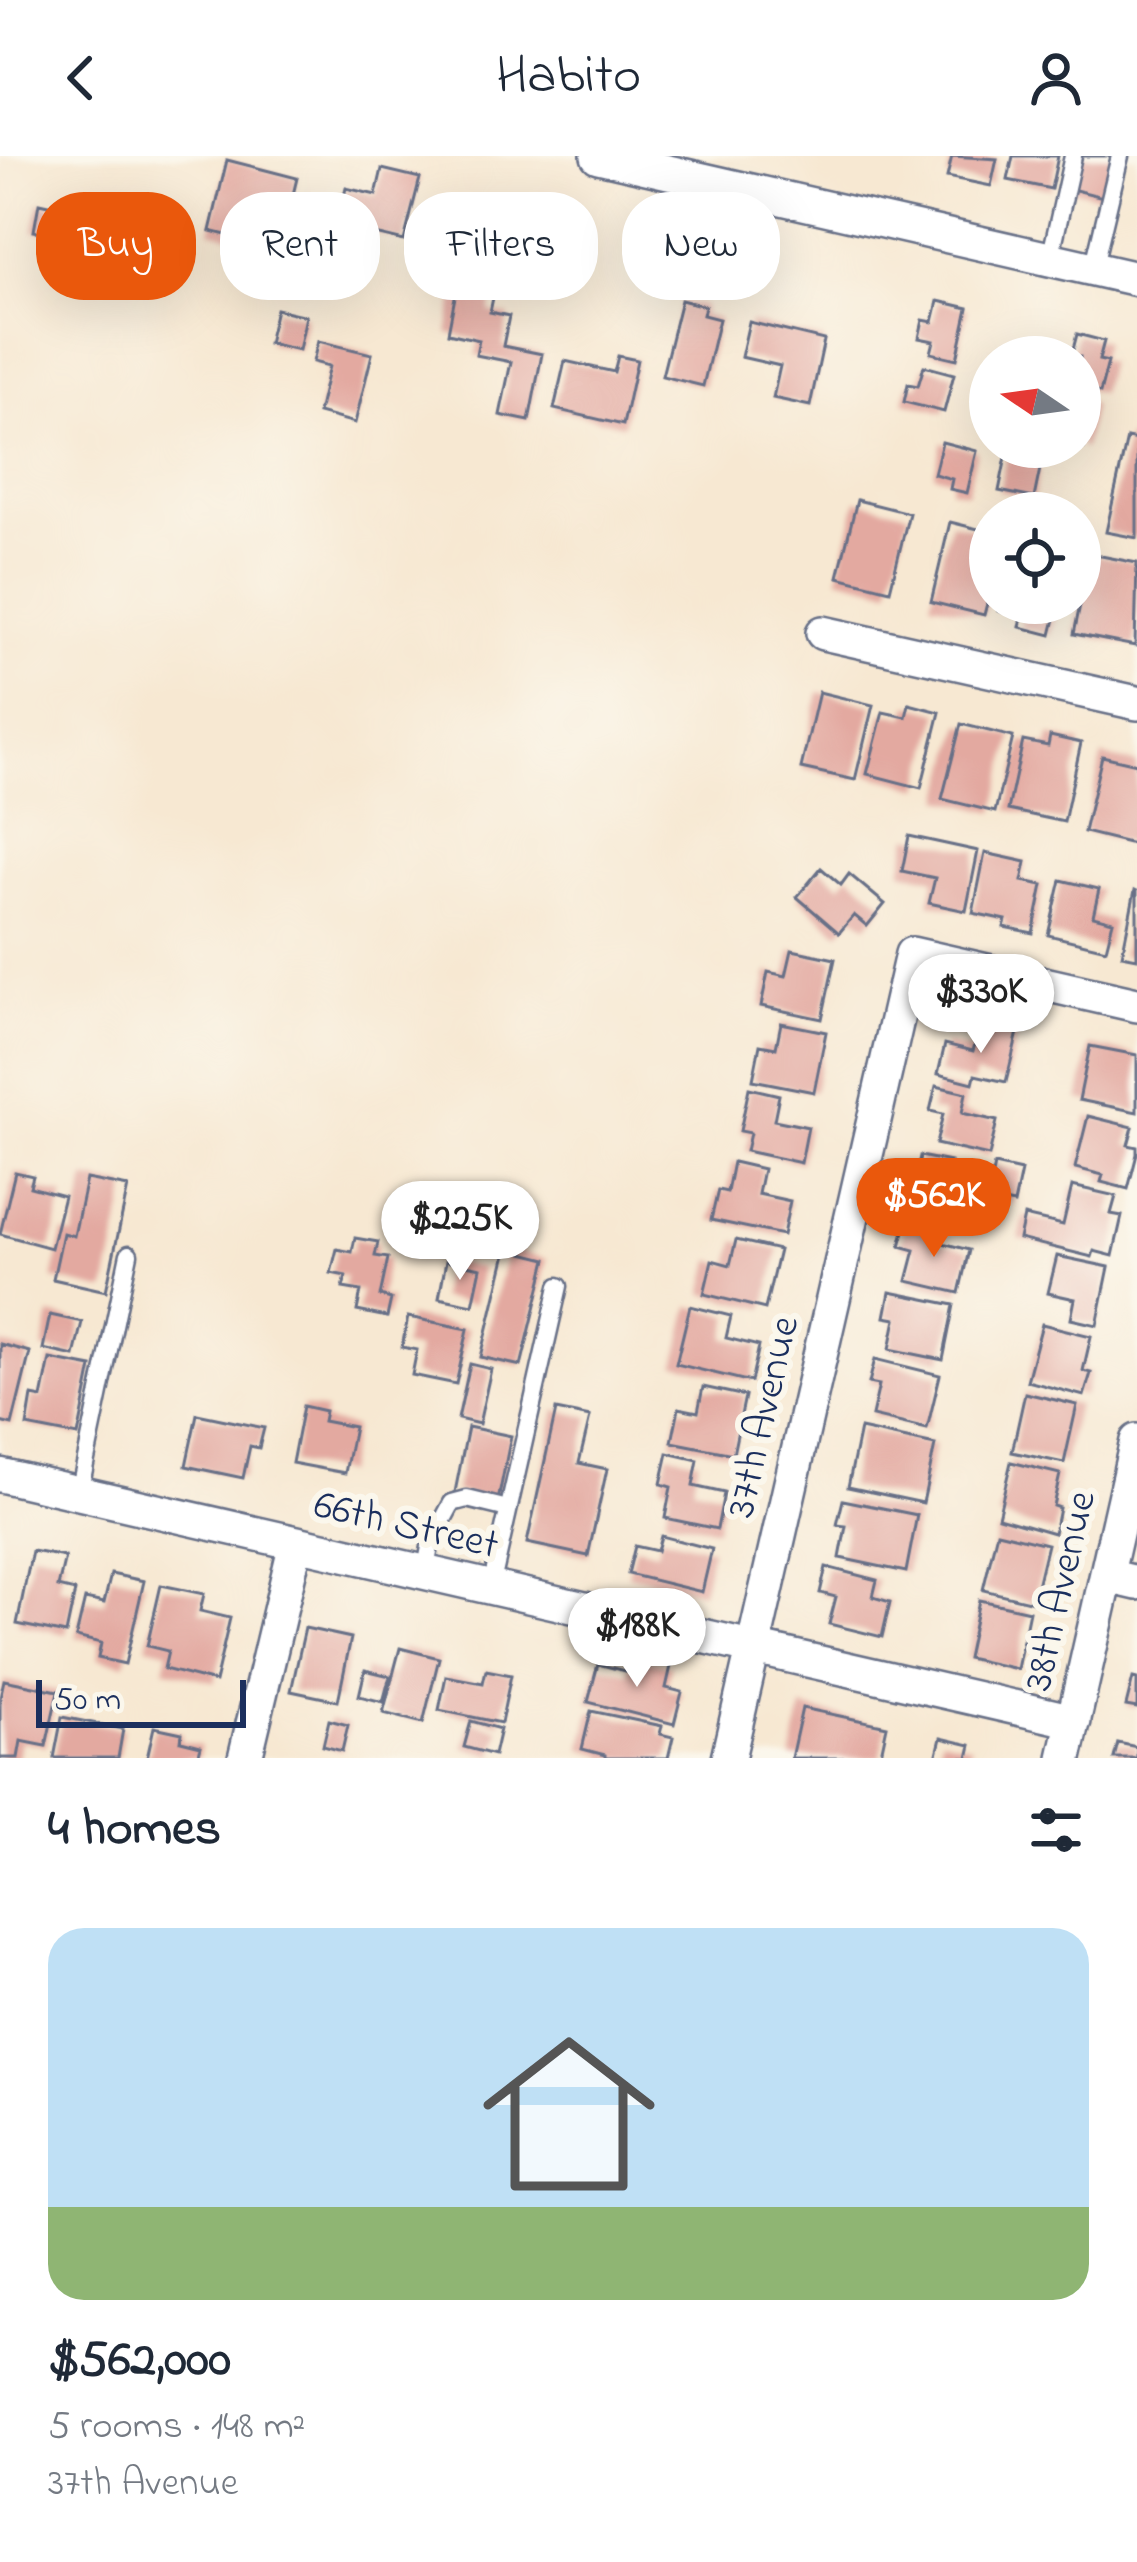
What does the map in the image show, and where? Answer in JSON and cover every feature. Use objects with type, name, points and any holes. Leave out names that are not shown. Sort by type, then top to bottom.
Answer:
[{"type":"street","points":[[598,156],[1137,279]]},
{"type":"street","points":[[823,634],[1137,703]]},
{"type":"street","name":"37th Avenue","points":[[728,1758],[912,954],[1137,1006]]},
{"type":"street","name":"38th Avenue","points":[[1065,1758],[1122,1580],[1137,1441]]},
{"type":"street","name":"66th Street","points":[[0,1475],[1074,1720]]},
{"type":"street","points":[[245,1758],[296,1543]]},
{"type":"lane","points":[[1050,259],[1073,156]]},
{"type":"lane","points":[[1093,269],[1120,156]]},
{"type":"lane","points":[[79,1493],[129,1254]]},
{"type":"lane","points":[[490,1587],[559,1286]]},
{"type":"lane","points":[[425,1573],[431,1542],[452,1503],[467,1499],[508,1510]]},
{"type":"building","points":[[952,156],[997,159],[991,186],[947,177]]},
{"type":"building","points":[[1013,156],[1058,156],[1051,189],[1008,180]]},
{"type":"building","points":[[1079,156],[1113,156],[1103,197],[1071,189]]},
{"type":"building","points":[[227,160],[297,178],[294,192],[220,192],[220,234],[210,231]]},
{"type":"building","points":[[382,169],[420,178],[416,192],[404,192],[404,241],[380,235],[377,192]]},
{"type":"building","points":[[454,300],[493,300],[490,312],[509,316],[503,346],[542,354],[529,421],[500,415],[511,362],[476,355],[479,340],[448,333]]},
{"type":"building","points":[[681,300],[705,306],[703,315],[719,319],[703,386],[662,376]]},
{"type":"building","points":[[938,301],[968,308],[957,359],[931,353],[934,341],[919,338],[923,320],[933,322]]},
{"type":"building","points":[[276,309],[306,316],[299,350],[268,343]]},
{"type":"building","points":[[749,322],[824,340],[810,406],[773,398],[780,366],[741,357]]},
{"type":"building","points":[[318,341],[372,354],[355,423],[318,413],[329,366],[313,362]]},
{"type":"building","points":[[618,356],[637,360],[623,425],[554,409],[565,361],[614,372]]},
{"type":"building","points":[[1101,360],[1108,362],[1101,389]]},
{"type":"building","points":[[924,366],[954,374],[944,412],[904,402],[908,384],[918,386]]},
{"type":"building","points":[[1127,438],[1137,440],[1137,538],[1106,532]]},
{"type":"building","points":[[942,442],[969,449],[969,468],[973,468],[967,493],[950,489],[952,479],[934,474]]},
{"type":"building","points":[[1004,468],[1040,468],[1035,492],[999,491]]},
{"type":"building","points":[[857,500],[909,513],[890,590],[838,577]]},
{"type":"building","points":[[950,522],[969,527],[969,611],[931,602]]},
{"type":"building","points":[[1101,556],[1137,563],[1135,646],[1074,634],[1076,624],[1101,624]]},
{"type":"building","points":[[1021,624],[1054,624],[1051,635]]},
{"type":"building","points":[[819,692],[873,705],[855,780],[801,768]]},
{"type":"building","points":[[909,704],[940,712],[921,788],[867,774],[883,712],[906,717]]},
{"type":"building","points":[[961,724],[1013,737],[995,812],[942,799]]},
{"type":"building","points":[[1050,736],[1081,743],[1064,822],[1008,810],[1023,741],[1048,746]]},
{"type":"building","points":[[1102,756],[1137,764],[1137,845],[1084,832]]},
{"type":"building","points":[[909,836],[978,851],[966,911],[929,903],[935,878],[902,871]]},
{"type":"building","points":[[985,853],[1026,862],[1022,881],[1043,885],[1033,933],[1004,927],[1006,920],[973,913]]},
{"type":"building","points":[[821,868],[841,885],[849,874],[885,904],[867,926],[854,915],[839,933],[797,897]]},
{"type":"building","points":[[1061,880],[1099,889],[1093,916],[1113,921],[1106,949],[1048,935]]},
{"type":"building","points":[[1137,891],[1137,958],[1122,955]]},
{"type":"building","points":[[792,950],[835,959],[822,1019],[761,1006],[768,972],[786,976]]},
{"type":"building","points":[[781,1023],[826,1032],[814,1092],[753,1080],[760,1045],[776,1048]]},
{"type":"building","points":[[981,1023],[1018,1032],[1006,1082],[975,1075],[973,1083],[938,1074],[945,1044],[973,1051]]},
{"type":"building","points":[[1090,1046],[1137,1055],[1137,1112],[1079,1100]]},
{"type":"building","points":[[936,1086],[966,1093],[962,1113],[997,1121],[989,1156],[936,1144],[943,1114],[930,1111]]},
{"type":"building","points":[[749,1088],[779,1095],[774,1120],[808,1127],[801,1163],[746,1151],[750,1133],[740,1131]]},
{"type":"building","points":[[1088,1116],[1133,1127],[1128,1145],[1137,1147],[1137,1154],[1128,1189],[1101,1182],[1103,1175],[1075,1168]]},
{"type":"building","points":[[920,1156],[950,1162],[946,1182],[981,1190],[974,1224],[920,1213],[926,1183],[915,1180]]},
{"type":"building","points":[[733,1162],[763,1169],[758,1194],[790,1201],[783,1235],[711,1220],[718,1190],[727,1192]]},
{"type":"building","points":[[994,1165],[1021,1171],[1014,1204],[987,1199]]},
{"type":"building","points":[[15,1172],[33,1176],[30,1187],[64,1196],[51,1248],[0,1234]]},
{"type":"building","points":[[86,1179],[128,1187],[106,1291],[53,1279],[63,1233],[74,1236]]},
{"type":"building","points":[[1072,1186],[1116,1196],[1111,1214],[1122,1216],[1113,1256],[1094,1251],[1092,1257],[1019,1239],[1024,1216],[1063,1225]]},
{"type":"building","points":[[906,1223],[937,1231],[935,1241],[969,1250],[959,1293],[907,1281],[915,1250],[900,1246]]},
{"type":"building","points":[[355,1238],[378,1242],[375,1256],[388,1258],[380,1296],[391,1299],[387,1317],[357,1311],[361,1291],[343,1288],[346,1276],[331,1273],[337,1249],[352,1252]]},
{"type":"building","points":[[736,1240],[779,1250],[765,1309],[704,1294],[712,1260],[730,1265]]},
{"type":"building","points":[[507,1249],[547,1259],[521,1366],[481,1357]]},
{"type":"building","points":[[1057,1256],[1109,1267],[1097,1325],[1071,1319],[1075,1299],[1048,1293]]},
{"type":"building","points":[[446,1261],[481,1268],[473,1305],[439,1298]]},
{"type":"building","points":[[890,1292],[954,1305],[943,1360],[890,1349],[896,1319],[885,1317]]},
{"type":"building","points":[[690,1306],[731,1316],[726,1338],[759,1346],[751,1382],[676,1364]]},
{"type":"building","points":[[50,1315],[82,1322],[74,1356],[43,1349]]},
{"type":"building","points":[[408,1317],[468,1329],[456,1384],[412,1375],[417,1350],[402,1347]]},
{"type":"building","points":[[1042,1324],[1091,1336],[1083,1371],[1091,1373],[1084,1396],[1027,1381]]},
{"type":"building","points":[[0,1344],[30,1352],[12,1425],[0,1422]]},
{"type":"building","points":[[50,1359],[92,1367],[78,1436],[27,1426],[32,1396],[42,1398]]},
{"type":"building","points":[[875,1359],[940,1375],[927,1429],[872,1416],[879,1385],[869,1383]]},
{"type":"building","points":[[470,1364],[491,1369],[479,1424],[458,1419]]},
{"type":"building","points":[[703,1387],[745,1396],[733,1454],[672,1442],[679,1408],[698,1412]]},
{"type":"building","points":[[1025,1393],[1077,1405],[1064,1463],[1012,1452]]},
{"type":"building","points":[[303,1406],[325,1411],[323,1421],[354,1427],[345,1473],[292,1463]]},
{"type":"building","points":[[556,1410],[590,1417],[579,1463],[607,1469],[588,1556],[527,1543]]},
{"type":"building","points":[[197,1414],[264,1428],[259,1448],[250,1446],[243,1478],[186,1466]]},
{"type":"building","points":[[468,1427],[511,1436],[498,1501],[455,1492]]},
{"type":"building","points":[[860,1429],[935,1445],[923,1503],[848,1487]]},
{"type":"building","points":[[668,1453],[698,1460],[693,1486],[724,1493],[717,1529],[665,1518],[671,1487],[661,1484]]},
{"type":"building","points":[[1011,1462],[1060,1474],[1053,1506],[1059,1508],[1054,1533],[998,1517]]},
{"type":"building","points":[[843,1500],[917,1515],[906,1572],[840,1558],[846,1526],[837,1525]]},
{"type":"building","points":[[997,1532],[1047,1544],[1033,1602],[983,1590]]},
{"type":"building","points":[[661,1536],[712,1549],[702,1592],[628,1574],[635,1546],[657,1551]]},
{"type":"building","points":[[32,1551],[65,1557],[58,1587],[75,1591],[66,1634],[17,1624]]},
{"type":"building","points":[[826,1567],[877,1580],[873,1597],[890,1602],[882,1637],[829,1624],[836,1597],[820,1593]]},
{"type":"building","points":[[111,1574],[144,1581],[125,1664],[98,1658],[101,1643],[76,1637],[85,1599],[104,1603]]},
{"type":"building","points":[[161,1585],[204,1594],[200,1611],[230,1618],[215,1682],[164,1669],[168,1651],[147,1646]]},
{"type":"building","points":[[979,1600],[1029,1611],[1017,1669],[967,1658]]},
{"type":"building","points":[[305,1628],[351,1638],[338,1701],[291,1691]]},
{"type":"building","points":[[400,1648],[439,1658],[423,1723],[383,1713]]},
{"type":"building","points":[[632,1656],[671,1666],[666,1688],[682,1692],[674,1724],[588,1702],[598,1664],[628,1672]]},
{"type":"building","points":[[365,1670],[390,1676],[383,1702],[359,1696]]},
{"type":"building","points":[[486,1670],[511,1675],[501,1723],[439,1710],[446,1676],[483,1683]]},
{"type":"building","points":[[1133,1678],[1137,1679],[1137,1708],[1126,1706]]},
{"type":"building","points":[[4,1680],[58,1691],[46,1746],[21,1741],[18,1758],[0,1758]]},
{"type":"building","points":[[802,1708],[887,1726],[880,1758],[791,1758]]},
{"type":"building","points":[[591,1711],[662,1726],[660,1734],[673,1737],[668,1758],[605,1758],[582,1749]]},
{"type":"building","points":[[62,1717],[123,1729],[118,1758],[54,1758]]},
{"type":"building","points":[[329,1720],[348,1725],[342,1751],[323,1746]]},
{"type":"building","points":[[471,1721],[500,1729],[494,1755],[464,1747]]},
{"type":"building","points":[[154,1727],[182,1733],[181,1741],[201,1746],[198,1758],[147,1758]]},
{"type":"building","points":[[941,1738],[971,1745],[968,1758],[936,1758]]},
{"type":"building","points":[[1118,1743],[1137,1747],[1137,1758],[1114,1758]]}]
